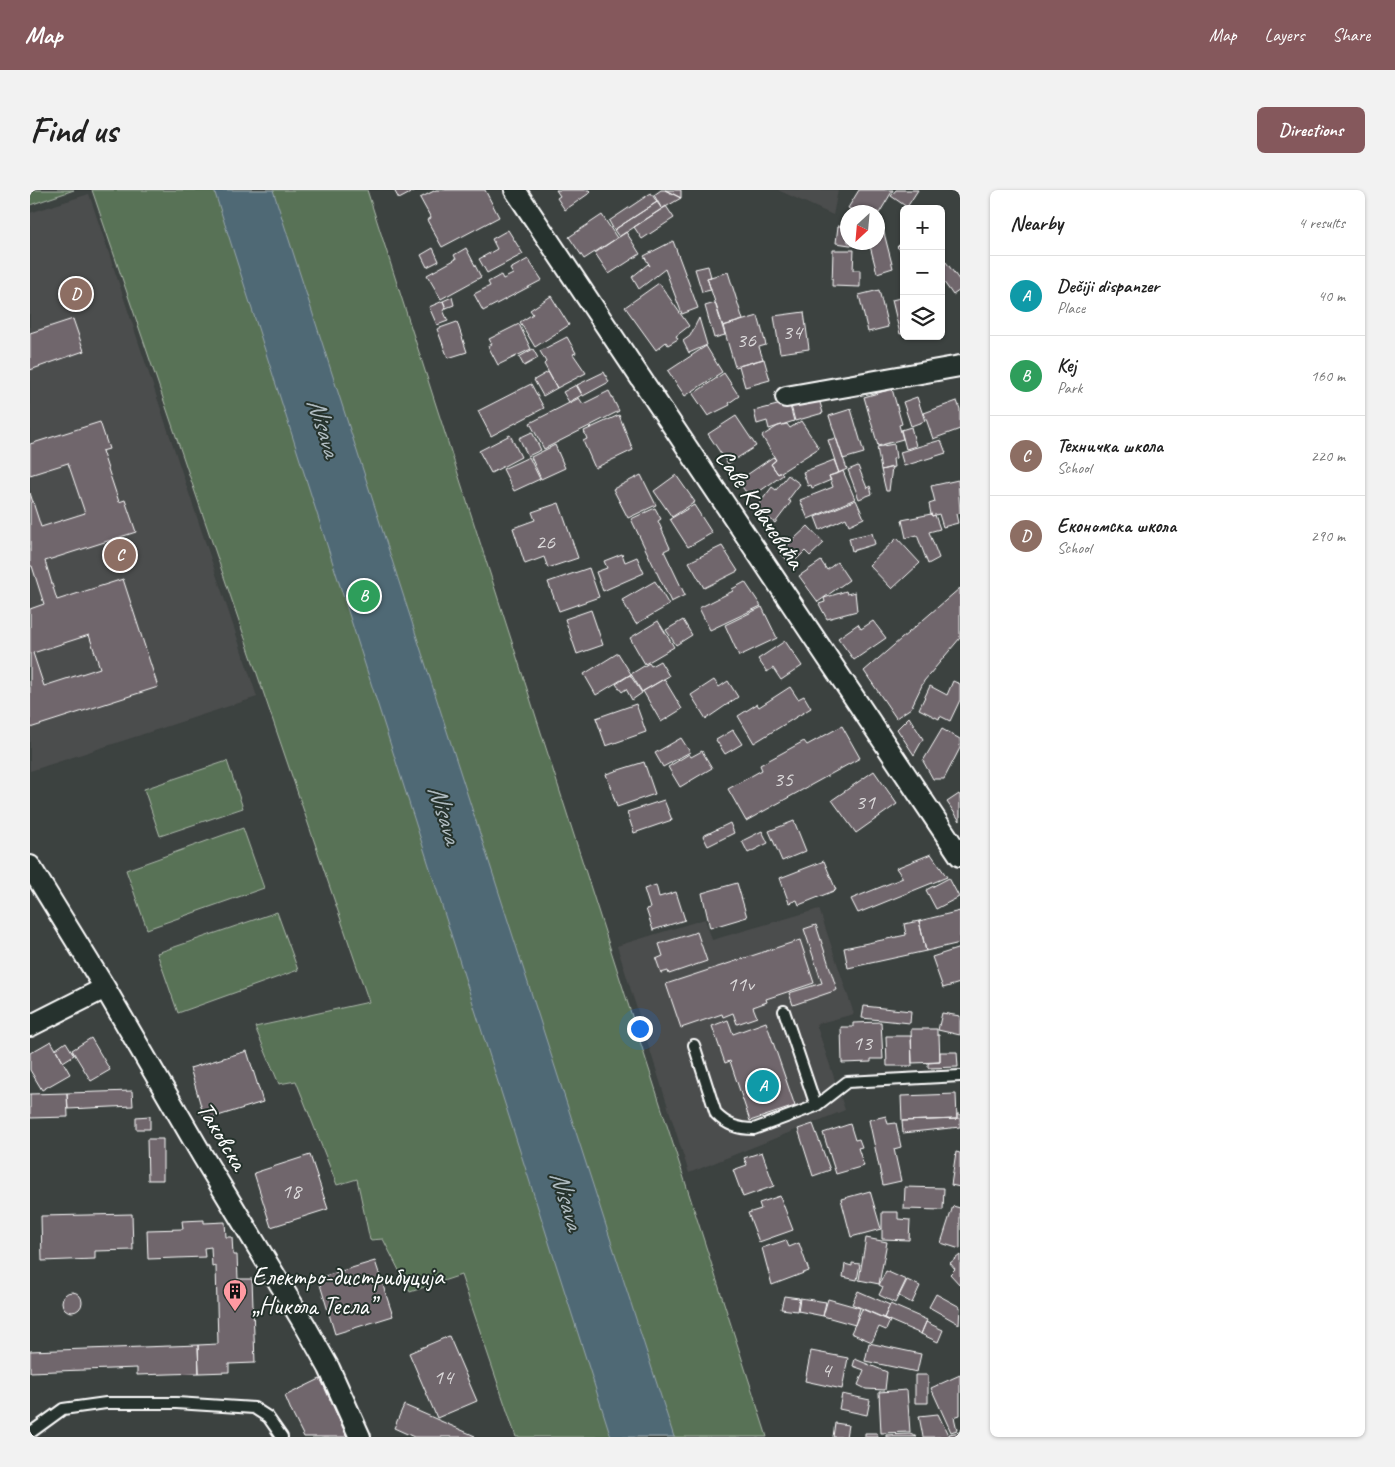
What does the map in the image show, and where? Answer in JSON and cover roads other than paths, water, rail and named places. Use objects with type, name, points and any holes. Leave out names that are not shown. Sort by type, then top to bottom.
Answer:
[{"type":"street","name":"Саве Ковачевића","points":[[515,190],[960,856]]},
{"type":"street","points":[[786,397],[960,366]]},
{"type":"street","name":"Таковска","points":[[30,866],[105,988],[202,1155],[273,1270],[325,1360],[360,1437]]},
{"type":"street","points":[[30,1026],[105,988]]},
{"type":"lane","points":[[784,1011],[816,1106]]},
{"type":"lane","points":[[694,1046],[716,1114],[734,1126],[754,1129],[816,1106],[847,1082],[960,1076]]},
{"type":"lane","points":[[30,1433],[63,1409],[106,1403],[176,1403],[254,1408],[268,1417],[282,1437]]},
{"type":"water","name":"Nisava","points":[[214,190],[273,190],[674,1437],[611,1437]]},
{"type":"place","name":"Економска школа","points":[[76,294]]},
{"type":"place","name":"Техничка школа","points":[[120,555]]},
{"type":"place","name":"Кеј","points":[[364,596]]},
{"type":"place","name":"Dečiji dispanzer","points":[[763,1086]]},
{"type":"place","name":"Електро-дистрибуција „Никола Тесла”","points":[[235,1312]]}]
